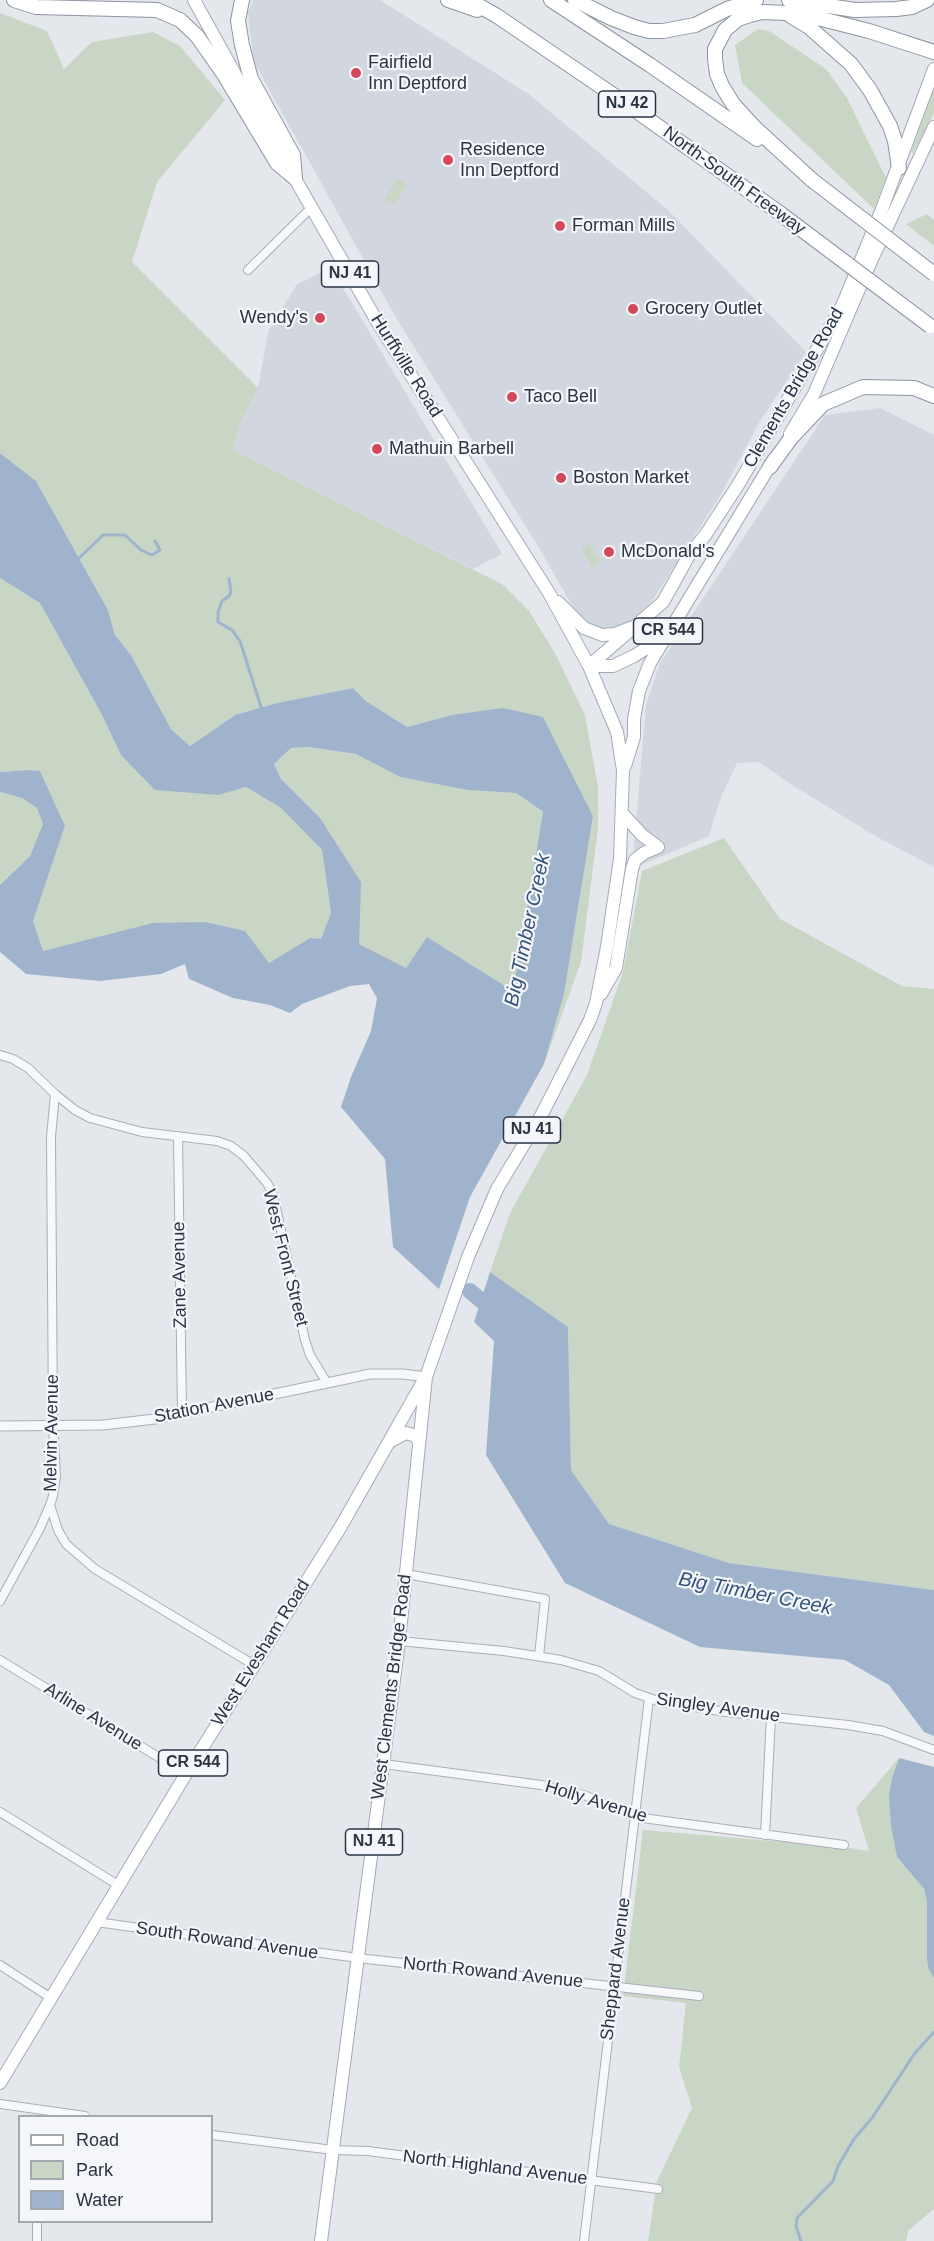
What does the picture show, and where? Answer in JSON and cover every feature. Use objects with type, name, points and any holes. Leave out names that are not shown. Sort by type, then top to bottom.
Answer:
[{"type":"highway","points":[[14,0],[36,7],[157,10],[180,20],[197,36],[224,73],[277,163],[295,178]]},
{"type":"highway","points":[[61,8],[78,0]]},
{"type":"highway","points":[[242,0],[238,21],[251,79],[293,155],[295,178]]},
{"type":"highway","points":[[447,0],[497,16]]},
{"type":"highway","name":"North-South Freeway","points":[[469,0],[497,16],[631,107],[781,214],[932,327]]},
{"type":"highway","name":"NJ 42","points":[[551,0],[692,93],[812,180],[934,274]]},
{"type":"highway","points":[[575,0],[610,18],[634,27],[649,31],[663,31],[695,25],[727,9],[756,0]]},
{"type":"highway","points":[[812,180],[754,127],[733,104],[717,74],[716,49],[719,38],[738,19],[788,7],[896,9],[912,7],[927,0]]},
{"type":"highway","points":[[788,7],[810,16],[869,31],[934,52]]},
{"type":"highway","points":[[788,7],[843,57],[870,90],[890,126],[899,168]]},
{"type":"highway","points":[[770,467],[791,438],[824,404],[863,387],[914,388],[934,396]]},
{"type":"main road","name":"Hurffville Road","points":[[194,0],[406,368],[549,593],[589,666]]},
{"type":"main road","name":"Clements Bridge Road","points":[[589,666],[663,602],[688,557],[706,534],[742,477],[830,327],[843,304],[899,168],[934,69]]},
{"type":"main road","name":"Clements Bridge Road","points":[[623,770],[634,737],[634,719],[639,692],[650,663],[814,394],[872,259],[934,127]]},
{"type":"main road","points":[[549,593],[585,628],[593,632],[602,635],[615,634],[637,626]]},
{"type":"main road","name":"Clements Bridge Road","points":[[589,666],[613,666],[634,656],[653,644],[674,622]]},
{"type":"main road","name":"Clements Bridge Road","points":[[449,1314],[468,1257],[497,1189],[541,1116],[590,1020],[596,1003],[620,859],[623,770],[617,732],[589,666]]},
{"type":"main road","points":[[596,1003],[616,968],[635,860],[658,847],[642,835],[622,813]]},
{"type":"main road","name":"West Clements Bridge Road","points":[[321,2241],[399,1641],[426,1377],[449,1314]]},
{"type":"main road","name":"West Evesham Road","points":[[0,2083],[186,1774],[340,1528],[426,1377]]},
{"type":"main road","points":[[388,1444],[406,1433],[416,1436],[419,1442]]},
{"type":"street","points":[[248,270],[312,207]]},
{"type":"street","name":"West Front Street","points":[[0,1055],[13,1059],[28,1068],[55,1094],[75,1110],[90,1118],[142,1132],[207,1139],[231,1146],[244,1156],[267,1183],[273,1194],[305,1340],[310,1355],[327,1383]]},
{"type":"street","name":"Melvin Avenue","points":[[55,1094],[51,1137],[53,1425],[56,1476],[50,1505],[58,1530],[66,1544],[95,1569],[254,1665]]},
{"type":"street","name":"Zane Avenue","points":[[178,1136],[182,1413]]},
{"type":"street","name":"Station Avenue","points":[[0,1426],[103,1425],[155,1419],[370,1374],[426,1377]]},
{"type":"street","points":[[0,1601],[50,1505]]},
{"type":"street","points":[[406,1574],[545,1599],[539,1656]]},
{"type":"street","name":"Singley Avenue","points":[[399,1641],[539,1656],[598,1671],[617,1684],[649,1698],[726,1712],[883,1731],[934,1750]]},
{"type":"street","name":"Arline Avenue","points":[[0,1660],[186,1774]]},
{"type":"street","name":"Sheppard Avenue","points":[[584,2241],[649,1698]]},
{"type":"street","points":[[765,1835],[771,1716]]},
{"type":"street","name":"Holly Avenue","points":[[384,1764],[541,1785],[584,1795],[634,1816],[844,1845]]},
{"type":"street","points":[[0,1812],[118,1885]]},
{"type":"street","name":"South Rowand Avenue","points":[[96,1922],[358,1958]]},
{"type":"street","name":"North Rowand Avenue","points":[[358,1958],[699,1996]]},
{"type":"street","points":[[0,1965],[51,1998]]},
{"type":"street","points":[[0,2104],[34,2113],[68,2115]]},
{"type":"street","name":"North Highland Avenue","points":[[213,2135],[333,2150],[368,2151],[658,2189]]},
{"type":"street","points":[[37,2223],[38,2241]]},
{"type":"shaded area","points":[[253,0],[380,0],[530,95],[668,210],[806,352],[760,421],[720,496],[652,601],[632,620],[613,631],[591,628],[578,616],[541,551],[395,316],[254,62],[248,13]]},
{"type":"shaded area","points":[[330,268],[502,554],[473,569],[233,450],[240,423],[258,388],[268,332],[297,284]]},
{"type":"shaded area","points":[[880,408],[934,435],[934,867],[877,837],[759,762],[737,763],[721,797],[709,836],[632,869],[646,705],[660,663],[825,415]]},
{"type":"green space","points":[[0,13],[47,31],[64,69],[92,42],[153,32],[180,46],[225,100],[157,182],[132,262],[258,388],[240,423],[233,450],[502,584],[529,611],[556,655],[585,715],[598,787],[598,828],[581,962],[544,1064],[564,994],[593,816],[452,715],[407,727],[366,701],[353,688],[277,703],[235,715],[190,746],[171,729],[131,655],[115,635],[108,610],[36,481],[0,453]]},
{"type":"green space","points":[[758,29],[769,31],[826,69],[847,98],[886,178],[874,209],[742,83],[735,45]]},
{"type":"green space","points":[[934,87],[934,113],[913,153],[911,152]]},
{"type":"green space","points":[[397,178],[407,184],[395,204],[385,199]]},
{"type":"green space","points":[[927,214],[934,220],[934,246],[906,224]]},
{"type":"green space","points":[[589,543],[601,562],[592,568],[581,548]]},
{"type":"green space","points":[[0,578],[40,603],[102,715],[121,755],[219,795],[246,787],[281,808],[322,850],[331,913],[321,940],[310,938],[269,963],[137,929],[43,951],[33,921],[65,826],[26,770],[0,772]]},
{"type":"green space","points":[[309,747],[356,754],[400,777],[467,790],[516,793],[543,813],[513,991],[427,938],[406,968],[359,944],[359,923],[320,818],[281,779],[274,764],[291,748]]},
{"type":"green space","points":[[0,792],[22,798],[37,808],[43,824],[30,856],[0,885]]},
{"type":"green space","points":[[724,838],[780,919],[902,986],[934,989],[934,1590],[729,1563],[609,1524],[571,1470],[568,1327],[490,1272],[510,1213],[587,1075],[623,972],[642,871]]},
{"type":"green space","points":[[899,1758],[892,1778],[892,1832],[897,1857],[924,1889],[927,1902],[928,1968],[934,1978],[934,2209],[908,2231],[906,2241],[648,2241],[657,2181],[692,2108],[679,2067],[686,2003],[623,1996],[643,1830],[869,1851],[856,1808]]},
{"type":"water","points":[[0,453],[36,481],[108,610],[115,635],[131,655],[171,729],[190,746],[235,715],[277,703],[353,688],[366,701],[407,727],[452,715],[503,708],[543,717],[593,816],[564,994],[544,1064],[470,1197],[439,1289],[393,1247],[385,1159],[341,1107],[371,1031],[377,998],[369,984],[350,986],[302,1004],[290,1013],[270,1005],[233,998],[189,979],[185,964],[161,974],[100,981],[26,974],[0,952],[0,885],[30,856],[43,824],[37,808],[22,798],[0,792],[0,772],[40,771],[65,826],[33,921],[43,951],[153,923],[205,922],[245,931],[269,963],[310,938],[321,939],[331,913],[322,850],[281,808],[246,787],[219,795],[155,790],[121,755],[102,715],[40,603],[0,578]],"holes":[[[309,747],[356,754],[400,777],[467,790],[516,793],[543,812],[513,991],[427,937],[406,968],[359,944],[361,882],[320,818],[281,779],[274,764],[291,748]]]},
{"type":"water","points":[[490,1272],[568,1327],[571,1470],[609,1524],[729,1563],[934,1590],[934,1736],[924,1732],[889,1685],[845,1660],[700,1647],[565,1583],[486,1455],[494,1341],[474,1322]]},
{"type":"water","points":[[899,1758],[934,1767],[934,1978],[928,1968],[927,1902],[924,1889],[897,1857],[891,1826],[889,1796]]},
{"type":"waterway","points":[[76,561],[103,535],[125,535],[141,550],[152,555],[160,550],[155,541]]},
{"type":"waterway","points":[[229,579],[231,592],[222,601],[218,612],[218,622],[232,630],[240,641],[262,710]]},
{"type":"waterway","name":"Big Timber Creek","points":[[470,1291],[497,1314]]},
{"type":"waterway","points":[[801,2241],[796,2226],[797,2218],[833,2181],[838,2166],[854,2139],[872,2118],[915,2053],[934,2032]]},
{"type":"place","name":"Fairfield Inn Deptford","points":[[356,73]]},
{"type":"place","name":"Residence Inn Deptford","points":[[448,160]]},
{"type":"place","name":"Forman Mills","points":[[560,226]]},
{"type":"place","name":"Grocery Outlet","points":[[633,309]]},
{"type":"place","name":"Wendy's","points":[[320,318]]},
{"type":"place","name":"Taco Bell","points":[[512,397]]},
{"type":"place","name":"Mathuin Barbell","points":[[377,449]]},
{"type":"place","name":"Boston Market","points":[[561,478]]},
{"type":"place","name":"McDonald's","points":[[609,552]]}]
